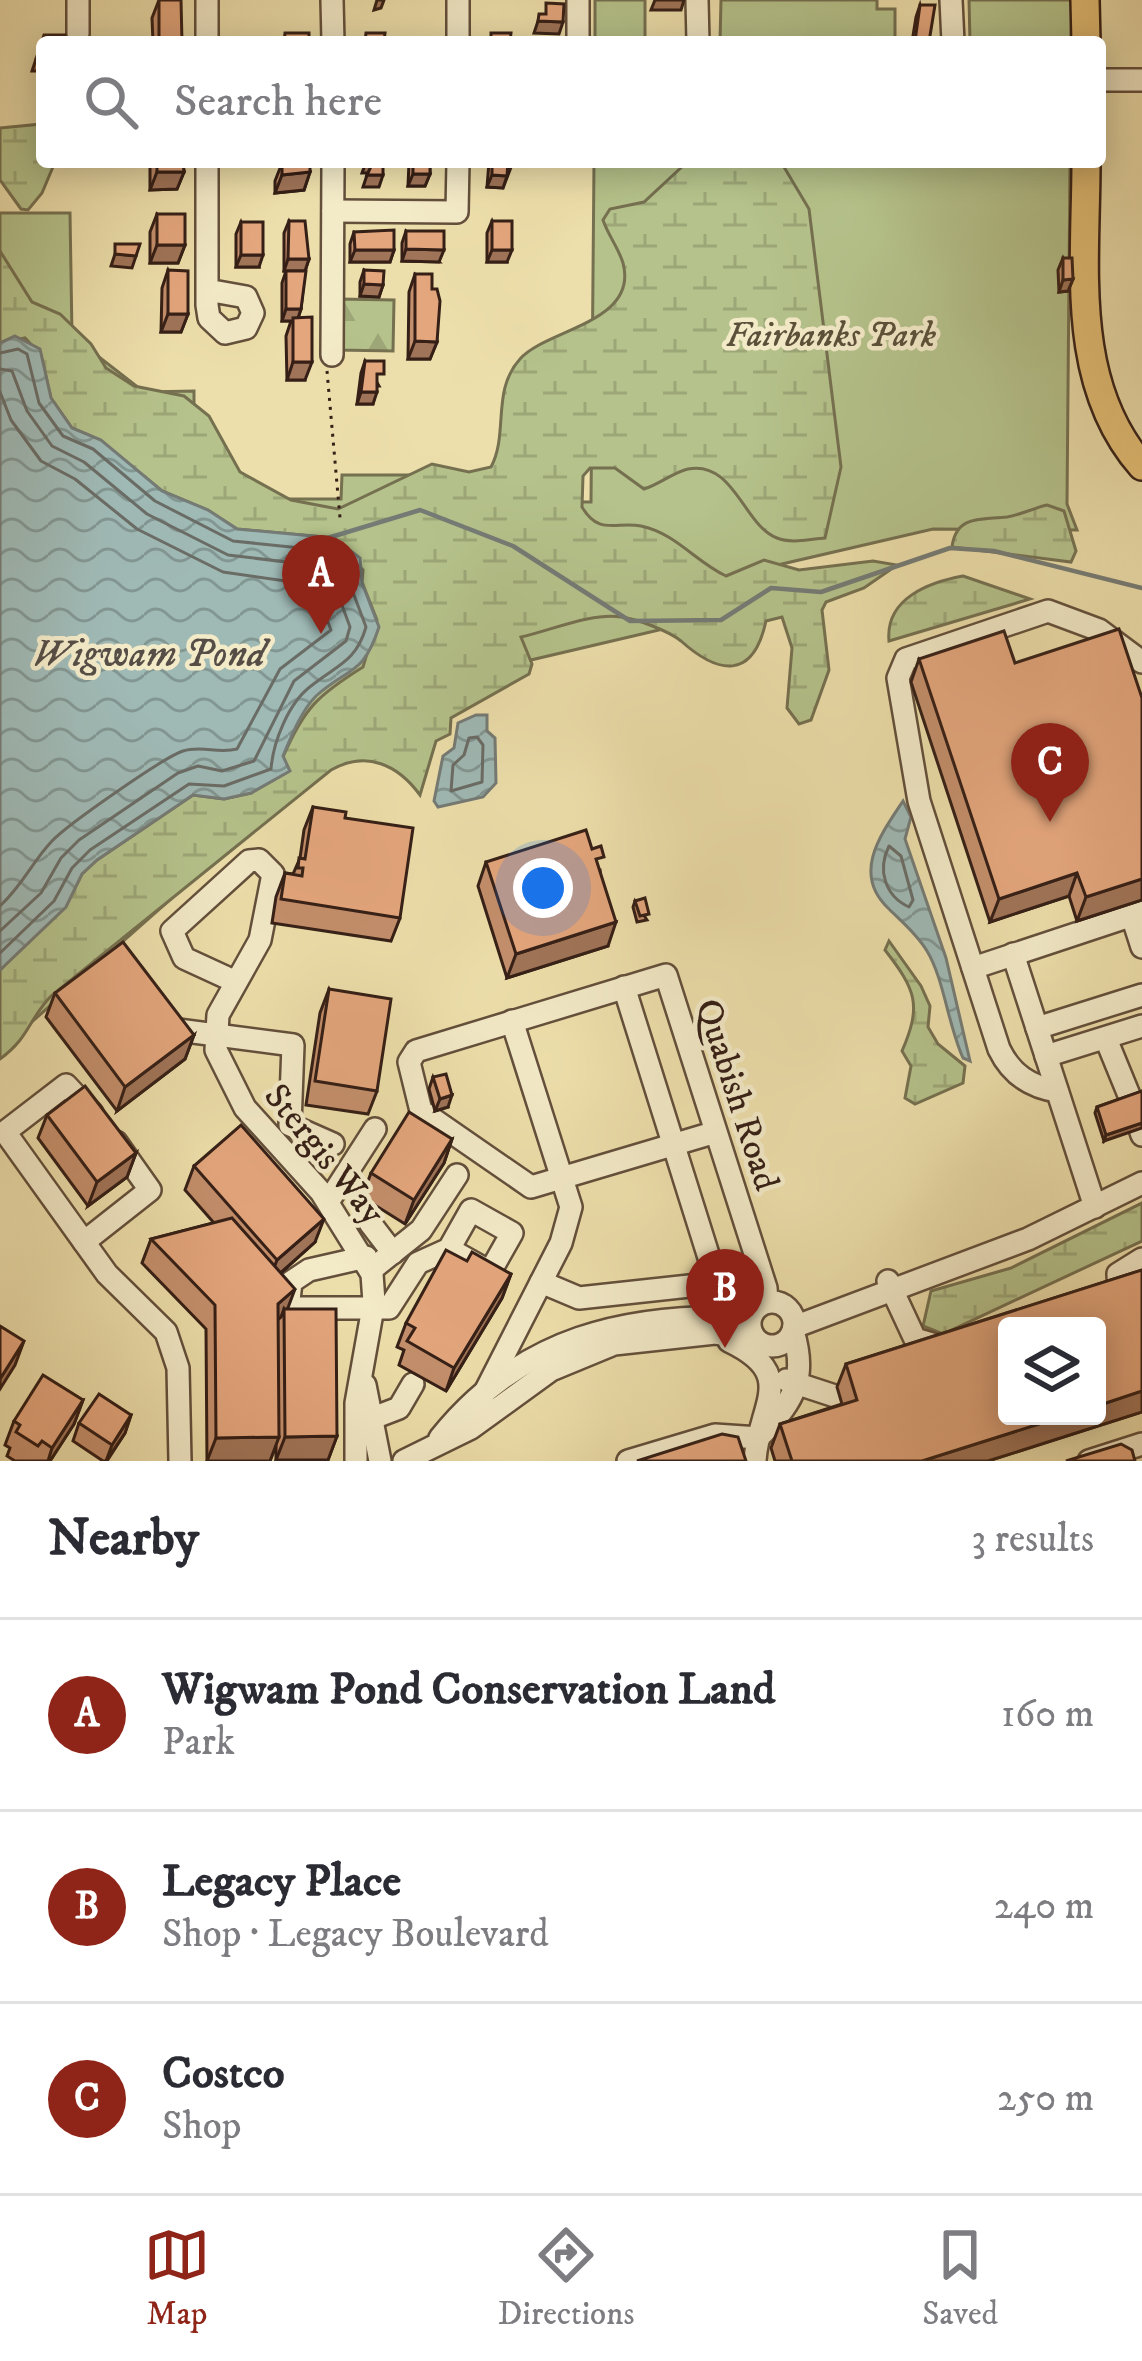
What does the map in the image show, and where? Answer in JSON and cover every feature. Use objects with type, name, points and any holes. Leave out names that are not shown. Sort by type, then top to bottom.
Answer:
[{"type":"main road","points":[[1085,0],[1085,36]]},
{"type":"main road","points":[[1086,168],[1091,365],[1113,423],[1142,466]]},
{"type":"street","points":[[78,0],[78,34]]},
{"type":"street","points":[[207,0],[207,36]]},
{"type":"street","points":[[332,0],[333,36]]},
{"type":"street","points":[[458,0],[458,36]]},
{"type":"street","points":[[578,0],[578,36]]},
{"type":"street","points":[[697,0],[698,36]]},
{"type":"street","points":[[952,0],[953,36]]},
{"type":"street","points":[[1106,80],[1142,80]]},
{"type":"street","points":[[207,168],[207,290],[208,318],[220,332],[242,331],[251,320],[252,306],[240,293],[207,290]]},
{"type":"street","points":[[332,355],[333,168]]},
{"type":"street","points":[[333,211],[457,212],[458,168]]},
{"type":"street","points":[[1057,1090],[1042,1089],[1008,1067],[919,801],[898,678],[906,659],[1048,611],[1099,630],[1138,659],[1142,680]]},
{"type":"street","points":[[215,1033],[234,981],[260,940],[273,874],[259,860],[249,861],[172,932],[184,958],[234,981]]},
{"type":"street","points":[[973,968],[1137,914],[1142,947]]},
{"type":"street","points":[[1012,954],[1096,1207]]},
{"type":"street","name":"Quabish Road","points":[[624,987],[666,975],[716,1132],[758,1319]]},
{"type":"street","points":[[541,1282],[579,1298],[717,1282],[674,1144],[624,987],[416,1051],[409,1062],[422,1111],[531,1186],[563,1177],[674,1144],[716,1132]]},
{"type":"street","points":[[1037,1028],[1142,995]]},
{"type":"street","points":[[484,1394],[568,1221],[563,1177],[512,1021]]},
{"type":"street","points":[[1046,1056],[1142,1026]]},
{"type":"street","points":[[178,1030],[293,1045],[283,1134],[332,1144]]},
{"type":"street","name":"Stergis Way","points":[[215,1033],[232,1089],[283,1134],[368,1264],[373,1307],[362,1372],[356,1461]]},
{"type":"street","points":[[1106,1039],[1131,1100]]},
{"type":"street","points":[[84,1242],[150,1190],[140,1170],[66,1085],[5,1132],[84,1242],[107,1274],[153,1316],[175,1349],[180,1461]]},
{"type":"street","points":[[328,1202],[375,1130]]},
{"type":"street","points":[[449,1249],[418,1263],[389,1308],[294,1308],[289,1300],[292,1282],[309,1270],[368,1264],[393,1253],[421,1230],[457,1174]]},
{"type":"street","points":[[758,1319],[776,1346],[793,1324],[890,1287],[912,1272],[930,1274],[1096,1207],[1142,1183]]},
{"type":"street","points":[[370,1222],[393,1253]]},
{"type":"street","points":[[1110,1296],[1124,1266],[1142,1259]]},
{"type":"street","points":[[890,1287],[909,1329],[924,1345],[938,1348],[966,1340]]},
{"type":"street","points":[[404,1461],[471,1428],[568,1361],[614,1344],[693,1334],[758,1319],[781,1303],[793,1324],[801,1358],[799,1386],[759,1438]]},
{"type":"street","points":[[438,1441],[484,1394],[538,1356],[632,1321],[758,1319]]},
{"type":"street","points":[[515,1332],[538,1356]]},
{"type":"street","points":[[693,1334],[729,1341],[799,1386],[841,1392],[801,1358]]},
{"type":"street","points":[[755,1461],[772,1396],[765,1366]]},
{"type":"street","name":"Stergis Way","points":[[362,1372],[380,1461]]},
{"type":"street","points":[[373,1418],[399,1408],[413,1384]]},
{"type":"street","points":[[628,1461],[715,1435],[759,1438]]},
{"type":"street","points":[[438,1441],[451,1461]]},
{"type":"street","points":[[1089,1461],[1142,1446]]},
{"type":"path","points":[[332,355],[326,380],[340,518]]},
{"type":"green space","points":[[595,0],[645,0],[645,36],[595,36]]},
{"type":"green space","points":[[721,0],[877,0],[877,9],[895,9],[895,36],[720,36]]},
{"type":"green space","points":[[969,0],[1072,0],[1071,36],[970,36]]},
{"type":"green space","points":[[36,125],[36,168],[52,168],[28,210],[21,209],[0,180],[0,128]]},
{"type":"green space","name":"Fairbanks Park","points":[[594,168],[1070,168],[1067,504],[1077,530],[933,529],[743,573],[753,608],[437,682],[439,662],[0,1050],[0,213],[70,213],[72,336],[144,392],[194,391],[194,435],[218,458],[282,499],[341,499],[342,475],[442,475],[443,501],[591,502]]},
{"type":"green space","points":[[681,168],[785,168],[809,209],[841,467],[825,538],[777,538],[756,521],[728,484],[704,469],[688,469],[644,489],[615,468],[590,468],[583,476],[582,507],[595,522],[641,526],[664,535],[726,576],[764,560],[799,570],[873,561],[897,565],[864,588],[826,602],[822,610],[829,670],[811,720],[799,724],[787,708],[792,648],[782,617],[766,621],[752,654],[732,666],[708,660],[669,633],[621,617],[584,620],[521,637],[532,664],[529,674],[451,718],[450,734],[436,741],[420,795],[402,776],[381,764],[357,761],[331,770],[51,996],[0,1059],[0,970],[65,907],[82,874],[193,795],[224,799],[251,793],[289,771],[283,757],[298,726],[323,695],[363,667],[377,620],[362,582],[363,570],[334,538],[237,529],[208,510],[162,491],[100,440],[72,428],[51,398],[41,355],[25,338],[0,343],[0,251],[32,302],[60,314],[91,344],[106,368],[134,386],[184,396],[209,416],[240,472],[291,500],[338,509],[432,464],[469,472],[491,467],[511,371],[533,349],[604,312],[617,299],[624,283],[623,263],[603,220],[610,209],[644,202]]},
{"type":"green space","points":[[339,299],[394,300],[393,351],[338,350]]},
{"type":"green space","points":[[1047,505],[1064,511],[1076,551],[1071,562],[952,547],[965,524]]},
{"type":"green space","points":[[963,576],[1030,599],[889,641],[894,614],[902,603],[924,588]]},
{"type":"green space","points":[[889,941],[921,986],[930,1006],[928,1027],[938,1044],[965,1066],[963,1083],[915,1104],[905,1098],[911,1066],[902,1051],[912,1021],[913,998],[885,950]]},
{"type":"green space","points":[[1142,1203],[1142,1241],[943,1334],[923,1326],[931,1291],[1011,1268]]},
{"type":"water","name":"Wigwam Pond","points":[[15,336],[40,349],[51,398],[72,428],[101,440],[162,491],[208,510],[237,529],[334,538],[360,558],[362,583],[379,627],[361,662],[306,709],[283,756],[290,771],[251,793],[224,799],[193,795],[97,860],[82,874],[66,907],[0,970],[0,343]]},
{"type":"water","points":[[487,715],[487,731],[495,738],[496,783],[483,797],[438,807],[434,801],[443,756],[454,748],[458,723]]},
{"type":"water","points":[[903,801],[911,817],[905,839],[946,958],[970,1061],[963,1058],[927,951],[878,896],[872,882],[873,854]]},
{"type":"building","points":[[159,0],[181,0],[182,36],[159,36]]},
{"type":"building","points":[[546,3],[564,4],[563,22],[538,21],[539,14],[546,14]]},
{"type":"building","points":[[920,5],[935,5],[930,36],[916,36]]},
{"type":"building","points":[[157,168],[184,168],[184,172],[157,172]]},
{"type":"building","points":[[282,168],[310,168],[310,172],[282,175]]},
{"type":"building","points":[[370,168],[383,168],[383,175],[367,175]]},
{"type":"building","points":[[413,168],[430,168],[430,174],[413,174]]},
{"type":"building","points":[[492,168],[508,168],[507,176],[492,175]]},
{"type":"building","points":[[157,214],[185,214],[185,245],[157,245]]},
{"type":"building","points":[[289,221],[305,221],[309,259],[288,259]]},
{"type":"building","points":[[492,221],[512,221],[512,250],[492,250]]},
{"type":"building","points":[[241,222],[263,222],[263,255],[241,255]]},
{"type":"building","points":[[394,230],[394,250],[355,250],[354,232]]},
{"type":"building","points":[[406,231],[444,231],[444,250],[406,249]]},
{"type":"building","points":[[115,244],[140,244],[136,256],[115,254]]},
{"type":"building","points":[[1063,258],[1072,258],[1073,279],[1063,280]]},
{"type":"building","points":[[168,270],[188,271],[188,314],[168,314]]},
{"type":"building","points":[[364,270],[384,271],[383,285],[364,284]]},
{"type":"building","points":[[286,271],[306,271],[301,309],[286,309]]},
{"type":"building","points":[[415,274],[432,274],[432,289],[437,289],[437,342],[415,341]]},
{"type":"building","points":[[312,317],[312,362],[293,362],[293,318]]},
{"type":"building","points":[[365,361],[384,361],[384,374],[377,374],[377,392],[361,392]]},
{"type":"building","points":[[1119,629],[1142,698],[1142,879],[1086,897],[1077,873],[999,899],[919,659],[1004,631],[1015,663]]},
{"type":"building","points":[[313,807],[346,812],[345,818],[413,828],[400,918],[281,899],[285,873],[302,876],[299,858],[305,859]]},
{"type":"building","points":[[586,830],[592,849],[601,846],[604,857],[596,859],[616,922],[516,954],[486,862]]},
{"type":"building","points":[[645,898],[649,914],[640,916],[635,901]]},
{"type":"building","points":[[123,942],[194,1035],[125,1087],[55,993]]},
{"type":"building","points":[[329,989],[391,999],[377,1091],[315,1081]]},
{"type":"building","points":[[446,1074],[452,1095],[440,1099],[433,1077]]},
{"type":"building","points":[[85,1086],[136,1153],[97,1182],[47,1115]]},
{"type":"building","points":[[1142,1091],[1142,1123],[1106,1135],[1097,1107]]},
{"type":"building","points":[[409,1112],[452,1139],[414,1200],[371,1173]]},
{"type":"building","points":[[241,1125],[324,1219],[277,1260],[194,1166]]},
{"type":"building","points":[[232,1218],[295,1289],[278,1304],[279,1437],[216,1438],[215,1305],[151,1239]]},
{"type":"building","points":[[446,1250],[467,1261],[472,1252],[511,1274],[454,1368],[407,1341],[415,1328],[406,1323]]},
{"type":"building","points":[[1142,1270],[1142,1391],[1106,1403],[1106,1317],[998,1317],[998,1425],[1036,1425],[922,1461],[792,1461],[780,1424],[857,1400],[846,1364]]},
{"type":"building","points":[[284,1309],[336,1309],[337,1436],[285,1437]]},
{"type":"building","points":[[0,1326],[24,1341],[0,1379]]},
{"type":"building","points":[[43,1375],[83,1400],[52,1448],[42,1441],[38,1446],[16,1432],[20,1425],[14,1421]]},
{"type":"building","points":[[99,1394],[131,1415],[112,1445],[79,1423]]},
{"type":"building","points":[[722,1434],[738,1437],[746,1461],[637,1461]]},
{"type":"building","points":[[1121,1444],[1132,1450],[1135,1461],[1066,1461]]},
{"type":"waterway","points":[[321,540],[420,510],[513,546],[630,621],[721,620],[771,588],[821,592],[950,548],[994,551],[1142,588]]},
{"type":"place","name":"Wigwam Pond Conservation Land","points":[[321,634]]},
{"type":"place","name":"Costco","points":[[1050,822]]},
{"type":"place","name":"Legacy Place","points":[[725,1348]]}]
